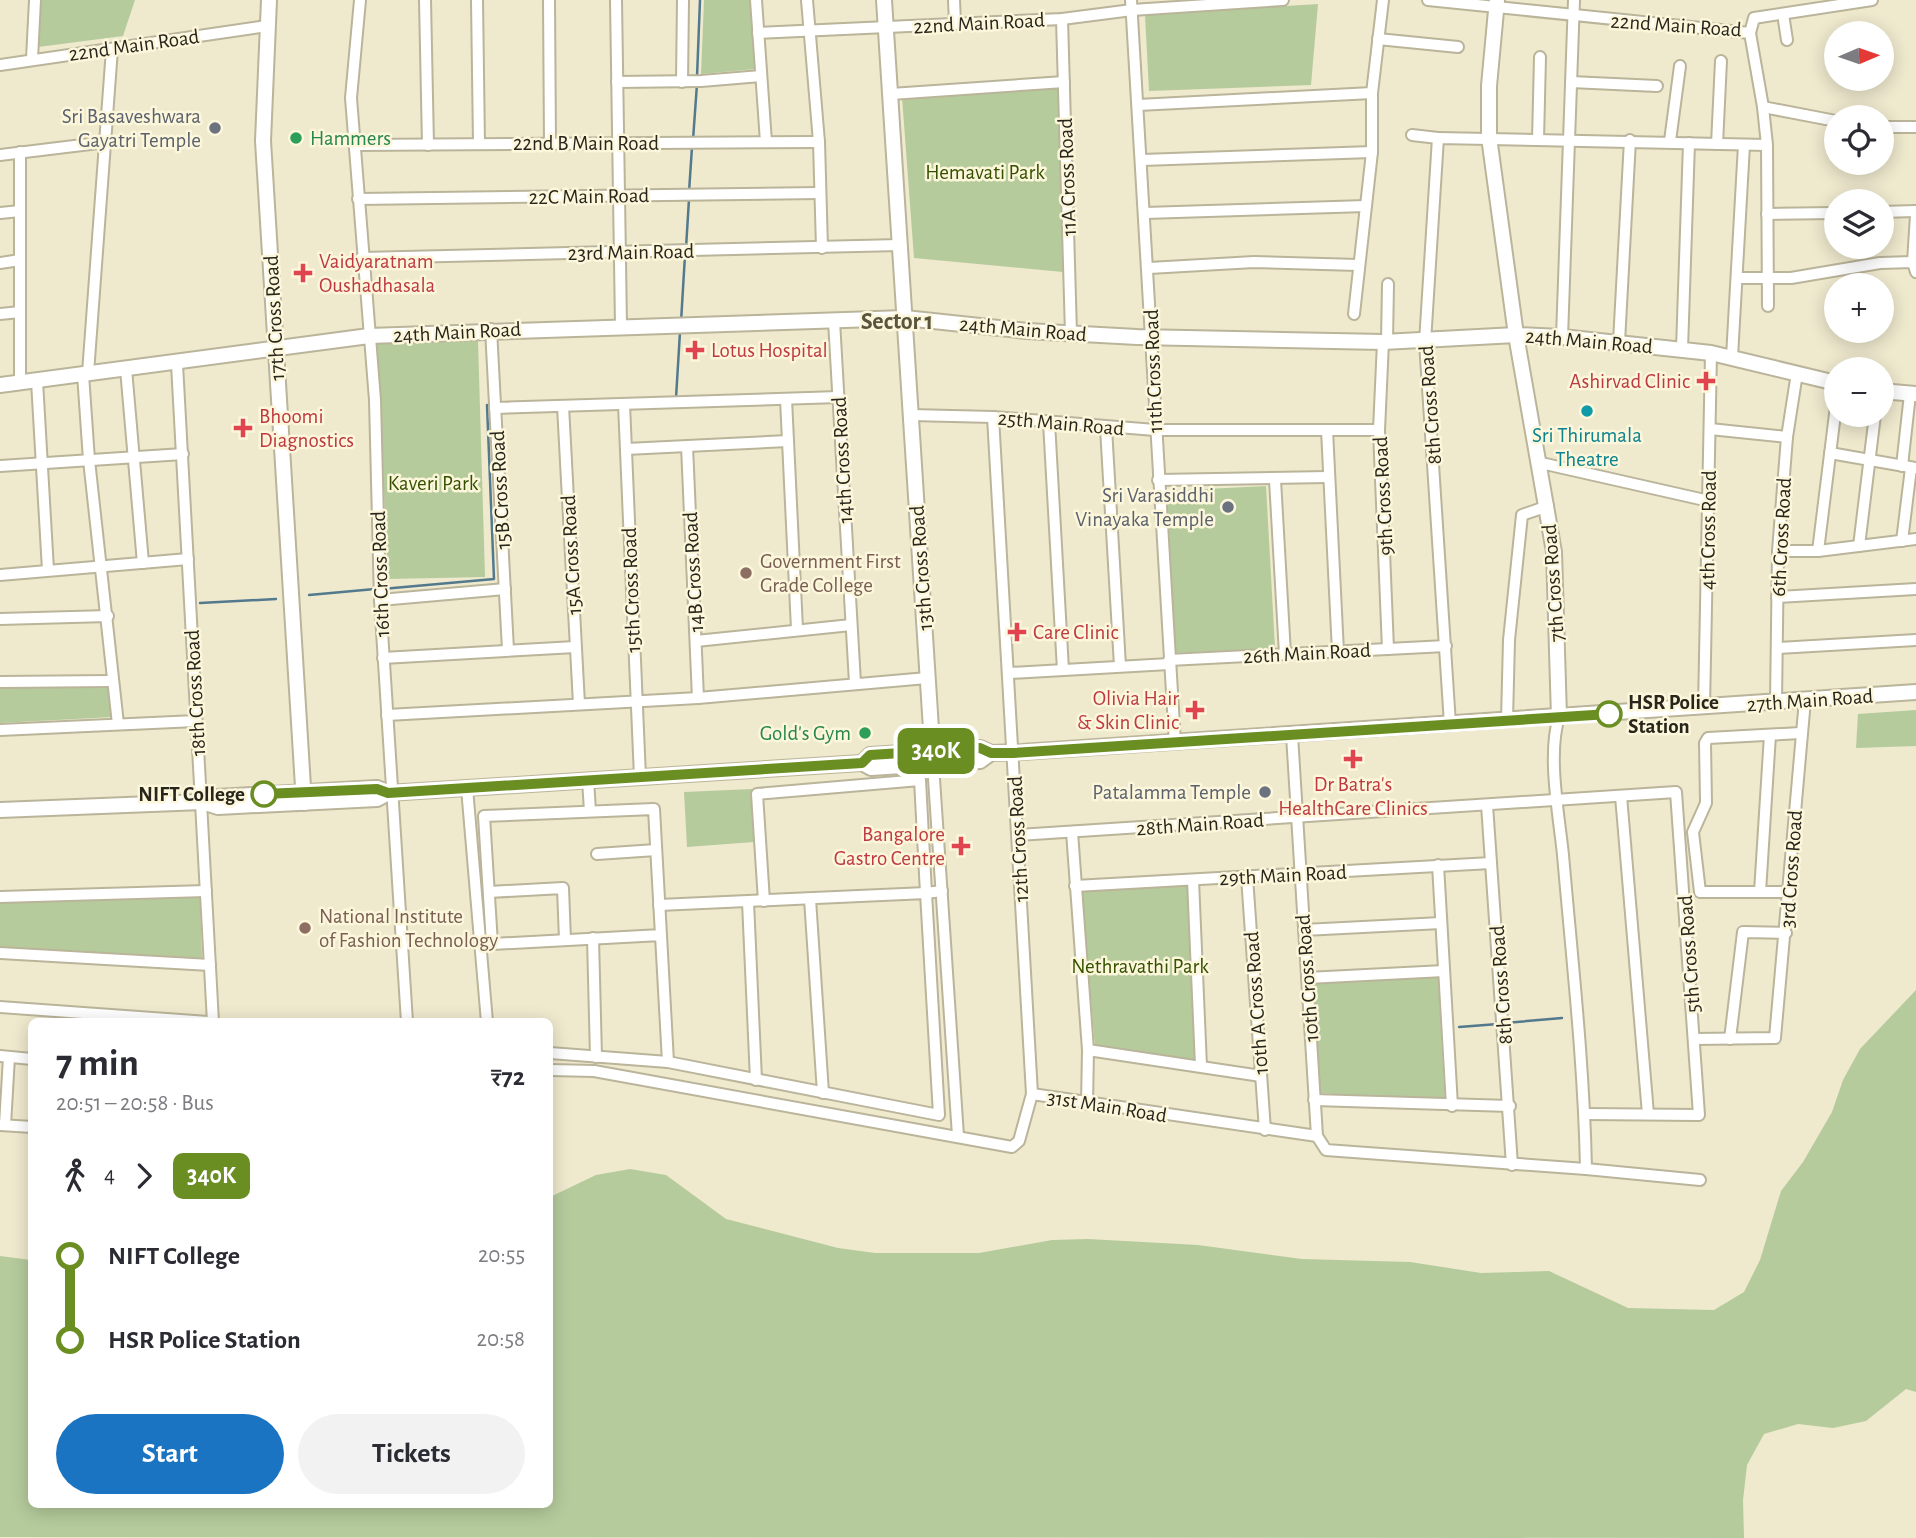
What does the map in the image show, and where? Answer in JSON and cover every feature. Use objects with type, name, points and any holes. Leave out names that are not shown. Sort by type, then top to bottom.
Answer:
[{"type":"street","points":[[33,60],[35,0]]},
{"type":"street","name":"17th Cross Road","points":[[269,0],[263,141],[304,797]]},
{"type":"street","name":"16th Cross Road","points":[[360,0],[351,98],[361,258],[374,400],[383,658],[407,1018]]},
{"type":"street","points":[[425,0],[428,145]]},
{"type":"street","points":[[477,0],[479,144]]},
{"type":"street","points":[[548,0],[550,144]]},
{"type":"street","points":[[616,0],[621,326]]},
{"type":"street","points":[[682,82],[683,0]]},
{"type":"street","points":[[756,0],[766,142]]},
{"type":"street","points":[[807,0],[819,142],[822,248]]},
{"type":"street","name":"13th Cross Road","points":[[884,0],[958,1136]]},
{"type":"street","points":[[954,0],[955,23]]},
{"type":"street","name":"22nd Main Road","points":[[758,33],[1062,19],[1132,5],[1283,0]]},
{"type":"street","points":[[1354,314],[1372,152],[1372,93],[1383,0]]},
{"type":"street","name":"22nd Main Road","points":[[1428,0],[1497,3],[1573,16],[1749,33],[1754,18],[1783,14],[1805,5],[1872,0]]},
{"type":"street","points":[[1562,337],[1574,0]]},
{"type":"street","name":"7th Cross Road","points":[[1497,3],[1489,86],[1489,137],[1516,335],[1541,463],[1554,552],[1559,717],[1554,732],[1585,1114],[1586,1169]]},
{"type":"street","name":"11th Cross Road","points":[[1132,5],[1175,743]]},
{"type":"street","points":[[1783,14],[1787,40]]},
{"type":"street","name":"11A Cross Road","points":[[1062,19],[1071,334]]},
{"type":"street","name":"22nd Main Road","points":[[0,65],[267,26]]},
{"type":"street","points":[[1749,33],[1767,145],[1768,306]]},
{"type":"street","points":[[1378,39],[1458,47]]},
{"type":"street","points":[[113,49],[85,374],[89,460],[103,566],[118,724]]},
{"type":"street","points":[[1538,140],[1540,57]]},
{"type":"street","points":[[1717,144],[1721,61]]},
{"type":"street","points":[[1670,141],[1680,66]]},
{"type":"street","points":[[618,82],[682,82],[761,76]]},
{"type":"street","points":[[891,94],[1064,82]]},
{"type":"street","points":[[1571,82],[1657,86]]},
{"type":"street","points":[[1138,105],[1372,93]]},
{"type":"street","points":[[1763,107],[1824,119]]},
{"type":"street","points":[[1894,127],[1916,127]]},
{"type":"street","points":[[1412,135],[1438,138],[1767,145]]},
{"type":"street","name":"8th Cross Road","points":[[1438,138],[1425,342],[1450,724]]},
{"type":"street","points":[[1619,342],[1630,140]]},
{"type":"street","points":[[0,155],[107,142]]},
{"type":"street","name":"22nd B Main Road","points":[[354,145],[819,142]]},
{"type":"street","points":[[1682,349],[1689,143]]},
{"type":"street","points":[[1732,357],[1744,145]]},
{"type":"street","points":[[20,152],[20,383]]},
{"type":"street","points":[[1142,160],[1372,152]]},
{"type":"street","name":"22C Main Road","points":[[358,199],[820,193]]},
{"type":"street","points":[[1145,213],[1366,206]]},
{"type":"street","points":[[0,213],[20,211]]},
{"type":"street","points":[[1767,214],[1824,212]]},
{"type":"street","points":[[1737,278],[1808,276],[1880,262],[1914,267],[1916,213],[1894,212]]},
{"type":"street","name":"23rd Main Road","points":[[361,258],[900,245]]},
{"type":"street","points":[[0,262],[20,260]]},
{"type":"street","points":[[1149,268],[1254,262],[1358,265]]},
{"type":"street","name":"9th Cross Road","points":[[1388,284],[1379,430],[1388,649]]},
{"type":"street","points":[[0,314],[20,312]]},
{"type":"street","name":"24th Main Road","points":[[0,385],[177,364],[275,347],[369,336],[905,318],[1071,334],[1153,338],[1425,342],[1516,335],[1562,337],[1711,353],[1824,380]]},
{"type":"street","name":"14th Cross Road","points":[[834,321],[855,683]]},
{"type":"street","name":"15B Cross Road","points":[[491,330],[508,650]]},
{"type":"street","name":"4th Cross Road","points":[[1704,708],[1711,353]]},
{"type":"street","name":"18th Cross Road","points":[[177,364],[213,1018]]},
{"type":"street","points":[[126,369],[143,563]]},
{"type":"street","name":"6th Cross Road","points":[[1776,702],[1778,551],[1787,437],[1797,373]]},
{"type":"street","points":[[37,381],[48,570]]},
{"type":"street","points":[[1894,392],[1913,394],[1910,467],[1902,541]]},
{"type":"street","points":[[495,408],[839,397]]},
{"type":"street","points":[[786,399],[797,629]]},
{"type":"street","name":"15th Cross Road","points":[[624,404],[640,777]]},
{"type":"street","name":"15A Cross Road","points":[[564,406],[579,704]]},
{"type":"street","name":"25th Main Road","points":[[911,415],[993,417],[1155,430],[1379,430]]},
{"type":"street","name":"12th Cross Road","points":[[993,417],[1010,673],[1032,1094]]},
{"type":"street","points":[[1049,422],[1062,670]]},
{"type":"street","points":[[1818,551],[1833,427]]},
{"type":"street","points":[[1858,546],[1873,427]]},
{"type":"street","points":[[1106,428],[1120,666]]},
{"type":"street","points":[[1710,429],[1787,437]]},
{"type":"street","points":[[1327,430],[1338,652]]},
{"type":"street","points":[[626,449],[788,441]]},
{"type":"street","name":"14B Cross Road","points":[[687,446],[698,698]]},
{"type":"street","points":[[1830,453],[1910,467]]},
{"type":"street","points":[[0,466],[183,454]]},
{"type":"street","points":[[1541,463],[1709,501]]},
{"type":"street","points":[[1158,480],[1328,477]]},
{"type":"street","points":[[1275,480],[1286,654]]},
{"type":"street","points":[[1507,720],[1512,593],[1522,515],[1548,506]]},
{"type":"street","points":[[1778,551],[1818,551],[1916,539]]},
{"type":"street","points":[[0,575],[188,559]]},
{"type":"street","points":[[380,593],[505,589]]},
{"type":"street","points":[[1777,597],[1916,589]]},
{"type":"street","points":[[0,619],[108,616]]},
{"type":"street","points":[[696,641],[851,625]]},
{"type":"street","points":[[1777,648],[1916,640]]},
{"type":"street","name":"26th Main Road","points":[[1010,673],[1446,646]]},
{"type":"street","points":[[383,658],[575,647]]},
{"type":"street","points":[[387,715],[698,698],[928,678]]},
{"type":"street","points":[[0,682],[112,681]]},
{"type":"street","name":"27th Main Road","points":[[0,810],[202,802],[218,807],[377,789],[391,792],[467,788],[862,763],[870,755],[933,757],[980,748],[991,753],[1013,753],[1916,692]]},
{"type":"street","name":"3rd Cross Road","points":[[1730,1039],[1775,1038],[1787,933],[1805,700]]},
{"type":"street","points":[[0,730],[196,721]]},
{"type":"street","points":[[1789,892],[1700,892],[1693,832],[1706,803],[1706,740],[1801,733]]},
{"type":"street","name":"10th Cross Road","points":[[1292,735],[1317,1136]]},
{"type":"street","points":[[1760,892],[1770,735]]},
{"type":"street","points":[[588,780],[590,811]]},
{"type":"street","points":[[553,1053],[668,1062],[939,1115],[920,780],[757,794],[764,901]]},
{"type":"street","points":[[467,788],[486,1018]]},
{"type":"street","name":"28th Main Road","points":[[1018,835],[1676,792]]},
{"type":"street","name":"5th Cross Road","points":[[1648,1114],[1699,1115],[1676,792]]},
{"type":"street","points":[[1585,1114],[1648,1114],[1621,796]]},
{"type":"street","name":"8th Cross Road","points":[[1487,805],[1512,1165]]},
{"type":"street","points":[[661,934],[492,944],[484,817],[654,809],[659,905],[661,934],[668,1062]]},
{"type":"street","points":[[1072,832],[1087,1050],[1087,1104]]},
{"type":"street","points":[[597,854],[656,849]]},
{"type":"street","name":"29th Main Road","points":[[1075,886],[1491,863]]},
{"type":"street","points":[[1438,865],[1452,1106]]},
{"type":"street","name":"10th A Cross Road","points":[[1247,877],[1265,1130]]},
{"type":"street","points":[[1193,880],[1201,1066]]},
{"type":"street","points":[[489,892],[563,888],[565,940]]},
{"type":"street","points":[[0,897],[206,891]]},
{"type":"street","points":[[659,905],[942,891]]},
{"type":"street","points":[[810,899],[823,1093]]},
{"type":"street","points":[[748,902],[756,1080]]},
{"type":"street","points":[[1304,930],[1441,923]]},
{"type":"street","points":[[1695,1039],[1730,1039],[1742,932],[1787,933]]},
{"type":"street","points":[[593,938],[596,1057]]},
{"type":"street","points":[[0,953],[210,965]]},
{"type":"street","points":[[1307,978],[1444,971]]},
{"type":"street","points":[[0,1007],[153,1018]]},
{"type":"street","points":[[1087,1050],[1261,1076]]},
{"type":"street","points":[[28,1059],[4,1057],[2,1125],[28,1127]]},
{"type":"street","name":"31st Main Road","points":[[553,1070],[594,1071],[1017,1145],[1032,1094],[1317,1136],[1326,1150],[1586,1169],[1700,1181]]},
{"type":"street","points":[[1314,1100],[1510,1106]]},
{"type":"green space","points":[[41,0],[135,0],[123,36],[38,47]]},
{"type":"green space","points":[[704,0],[751,0],[756,69],[701,74]]},
{"type":"green space","points":[[1318,4],[1311,85],[1149,91],[1145,15]]},
{"type":"green space","name":"Hemavati Park","points":[[1060,86],[1063,272],[914,258],[902,97]]},
{"type":"green space","name":"Kaveri Park","points":[[478,341],[485,577],[388,579],[377,344]]},
{"type":"green space","points":[[1266,486],[1275,648],[1175,653],[1167,491]]},
{"type":"green space","points":[[0,688],[108,688],[113,717],[0,723]]},
{"type":"green space","points":[[1916,710],[1916,746],[1856,748],[1858,714]]},
{"type":"green space","points":[[752,789],[754,842],[687,847],[684,792]]},
{"type":"green space","name":"Nethravathi Park","points":[[1187,885],[1195,1060],[1095,1046],[1081,890]]},
{"type":"green space","points":[[200,897],[202,958],[0,948],[0,902]]},
{"type":"green space","points":[[1438,976],[1445,1102],[1320,1093],[1312,983]]},
{"type":"green space","points":[[1916,990],[1916,1392],[1906,1389],[1866,1421],[1833,1428],[1798,1424],[1764,1434],[1747,1465],[1743,1500],[1744,1538],[0,1537],[0,1256],[28,1260],[28,1508],[553,1508],[553,1196],[596,1175],[630,1169],[666,1175],[726,1219],[838,1248],[875,1253],[979,1253],[1052,1240],[1088,1239],[1198,1245],[1302,1259],[1410,1262],[1481,1273],[1549,1271],[1628,1308],[1714,1310],[1744,1292],[1760,1260],[1781,1191],[1803,1162],[1832,1112],[1843,1080],[1860,1049]]},
{"type":"waterway","points":[[697,77],[700,0]]},
{"type":"waterway","points":[[693,140],[697,84]]},
{"type":"waterway","points":[[689,192],[692,147]]},
{"type":"waterway","points":[[686,248],[689,199]]},
{"type":"waterway","points":[[681,322],[685,255]]},
{"type":"waterway","points":[[676,398],[680,332]]},
{"type":"waterway","points":[[382,589],[494,579],[487,405]]},
{"type":"waterway","points":[[309,595],[375,589]]},
{"type":"waterway","points":[[200,603],[276,599]]},
{"type":"waterway","points":[[1505,1023],[1562,1018]]},
{"type":"waterway","points":[[1459,1027],[1498,1024]]},
{"type":"bus line","name":"340K","points":[[264,794],[377,789],[388,793],[862,763],[870,755],[980,748],[991,753],[1013,753],[1609,714]]},
{"type":"place","name":"Sri Basaveshwara Gayatri Temple","points":[[215,128]]},
{"type":"place","name":"Hammers","points":[[296,138]]},
{"type":"place","name":"Vaidyaratnam Oushadhasala","points":[[303,273]]},
{"type":"place","name":"Lotus Hospital","points":[[695,350]]},
{"type":"place","name":"Ashirvad Clinic","points":[[1706,381]]},
{"type":"place","name":"Sri Thirumala Theatre","points":[[1587,411]]},
{"type":"place","name":"Bhoomi Diagnostics","points":[[243,428]]},
{"type":"place","name":"Sri Varasiddhi Vinayaka Temple","points":[[1228,507]]},
{"type":"place","name":"Government First Grade College","points":[[746,573]]},
{"type":"place","name":"Care Clinic","points":[[1017,632]]},
{"type":"place","name":"Olivia Hair & Skin Clinic","points":[[1195,710]]},
{"type":"place","name":"HSR Police Station","points":[[1609,714]]},
{"type":"place","name":"Gold's Gym","points":[[865,733]]},
{"type":"place","name":"Dr Batra's HealthCare Clinics","points":[[1353,759]]},
{"type":"place","name":"Patalamma Temple","points":[[1265,792]]},
{"type":"place","name":"NIFT College","points":[[264,794]]},
{"type":"place","name":"Bangalore Gastro Centre","points":[[961,846]]},
{"type":"place","name":"National Institute of Fashion Technology","points":[[305,928]]},
{"type":"district","name":"Sector 1","points":[[897,321]]}]
